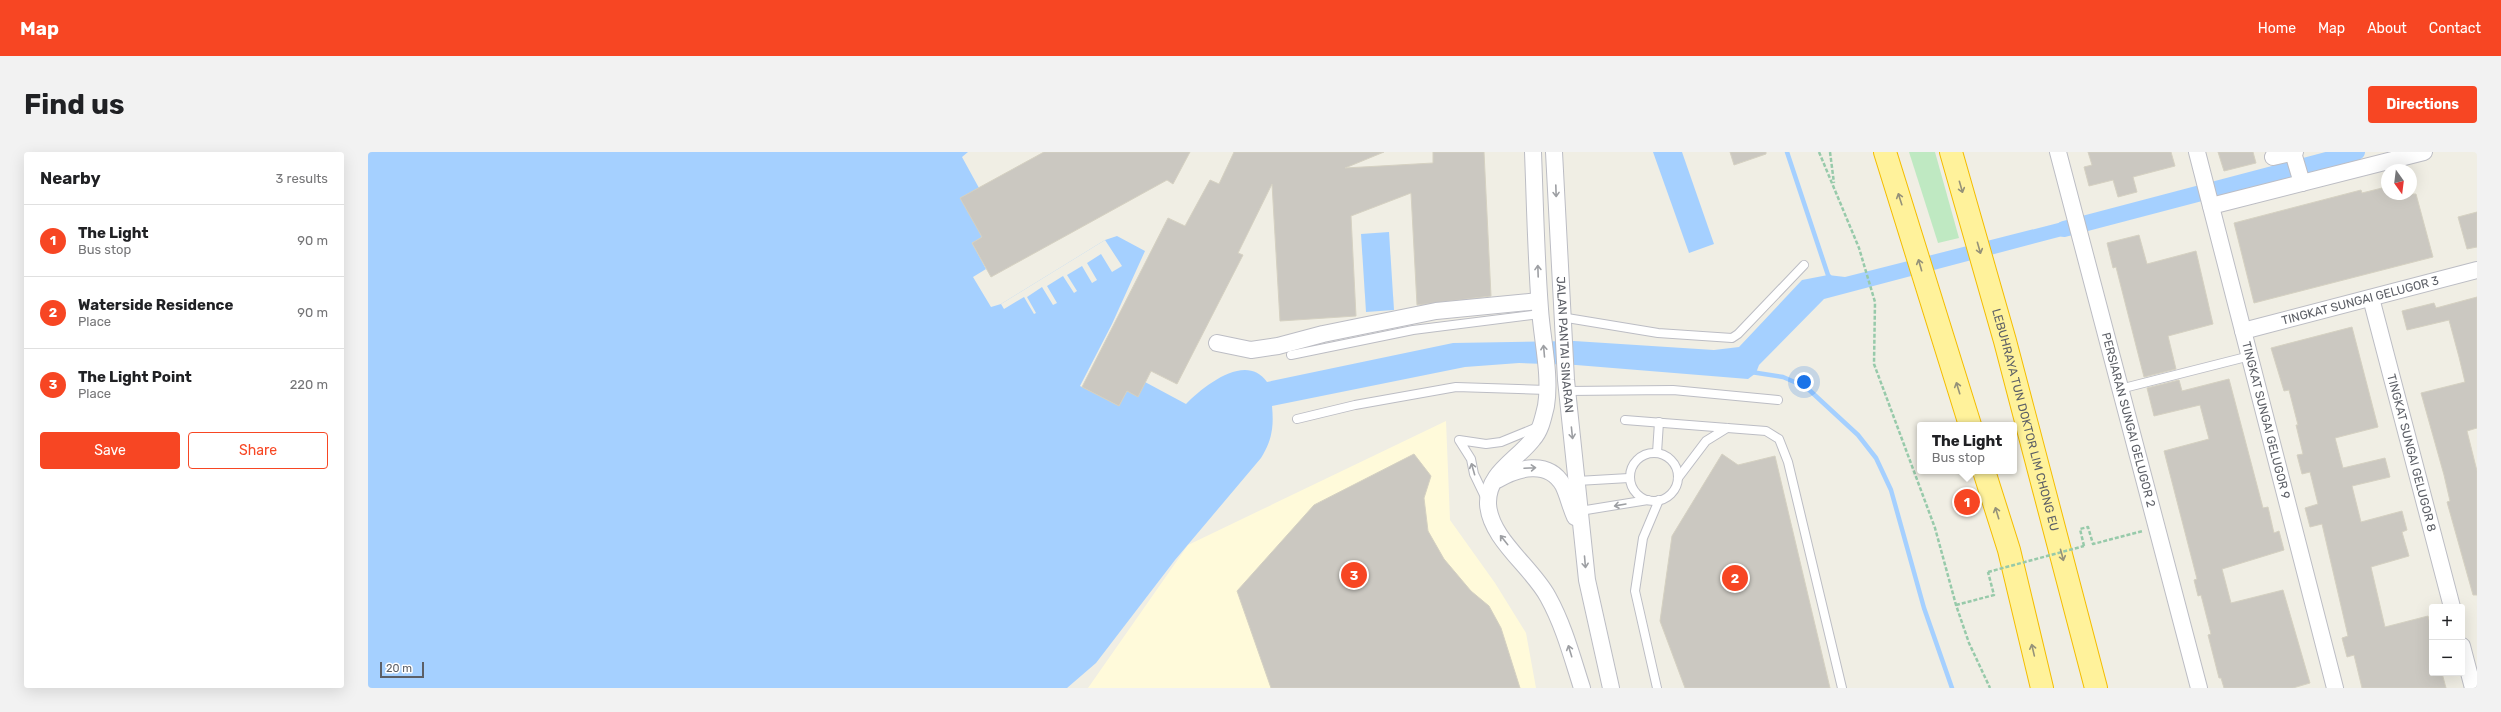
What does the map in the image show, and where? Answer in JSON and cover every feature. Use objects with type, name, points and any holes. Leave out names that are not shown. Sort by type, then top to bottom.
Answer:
[{"type":"highway","points":[[1885,152],[1969,422]]},
{"type":"highway","name":"LEBUHRAYA TUN DOKTOR LIM CHONG EU","points":[[1951,152],[1986,274],[2096,688]]},
{"type":"highway","points":[[1985,474],[2009,550],[2042,688]]},
{"type":"highway","points":[[2087,652],[2102,688]]},
{"type":"street","name":"JALAN PANTAI SINARAN","points":[[1488,505],[1489,493],[1498,472],[1533,439],[1541,426],[1547,385],[1540,313],[1533,152]]},
{"type":"street","name":"JALAN PANTAI SINARAN","points":[[1554,152],[1561,317],[1566,386],[1587,580],[1611,688]]},
{"type":"street","name":"PERSIARAN SUNGAI GELUGOR 2","points":[[2058,152],[2199,688]]},
{"type":"street","name":"TINGKAT SUNGAI GELUGOR 9","points":[[2197,152],[2335,688]]},
{"type":"street","points":[[2210,201],[2424,152]]},
{"type":"street","points":[[2273,157],[2294,154],[2301,179]]},
{"type":"street","name":"TINGKAT SUNGAI GELUGOR 3","points":[[2243,331],[2477,270]]},
{"type":"street","name":"TINGKAT SUNGAI GELUGOR 8","points":[[2371,298],[2451,604]]},
{"type":"street","points":[[1217,343],[1251,350],[1278,346],[1323,334],[1436,310],[1540,313]]},
{"type":"street","name":"JALAN PANTAI SINARAN","points":[[1494,482],[1508,474],[1531,467],[1542,469],[1553,474],[1564,488],[1583,536]]},
{"type":"street","points":[[1488,505],[1496,530],[1548,596],[1564,631],[1582,688]]},
{"type":"street","points":[[2465,657],[2473,688]]},
{"type":"lane","points":[[1561,317],[1658,332],[1732,338],[1738,334],[1804,265]]},
{"type":"lane","points":[[1291,355],[1413,330],[1540,313]]},
{"type":"lane","points":[[2120,389],[2250,356]]},
{"type":"lane","points":[[1297,419],[1355,405],[1456,387],[1547,385]]},
{"type":"lane","points":[[1566,386],[1673,390],[1778,400]]},
{"type":"lane","points":[[1625,420],[1728,427],[1773,433],[1783,446],[1842,688]]},
{"type":"lane","points":[[1658,453],[1659,422]]},
{"type":"lane","points":[[1488,505],[1474,474],[1471,459],[1459,440],[1486,444],[1501,442],[1541,426]]},
{"type":"lane","points":[[1580,511],[1648,500],[1658,500],[1668,496],[1675,488],[1678,478],[1706,441],[1728,427]]},
{"type":"lane","points":[[1648,500],[1639,496],[1632,488],[1629,478],[1635,462],[1641,456],[1658,453],[1672,462],[1678,478]]},
{"type":"lane","points":[[1577,481],[1629,478]]},
{"type":"lane","points":[[1657,688],[1635,591],[1643,538],[1658,500]]},
{"type":"path","points":[[1819,152],[1859,248],[1875,302],[1874,364],[1935,528],[1956,605],[1972,650],[1990,688]]},
{"type":"path","points":[[1830,152],[1834,188]]},
{"type":"path","points":[[1956,605],[1994,595],[1988,572],[2084,546],[2080,529],[2088,527],[2093,544],[2156,527]]},
{"type":"shaded area","points":[[1446,421],[1450,520],[1495,583],[1526,633],[1536,688],[1088,688],[1188,545]]},
{"type":"green space","points":[[1909,152],[1935,152],[1959,238],[1938,243]]},
{"type":"water","points":[[368,152],[968,152],[962,157],[979,188],[988,234],[972,243],[986,269],[973,277],[991,307],[1001,304],[1105,240],[1117,236],[1145,251],[1112,324],[1080,386],[1119,406],[1127,391],[1138,396],[1145,382],[1186,404],[1214,381],[1237,371],[1248,370],[1258,374],[1267,382],[1453,343],[1574,341],[1714,350],[1739,347],[1802,280],[1828,275],[1845,277],[2070,220],[2074,233],[1824,299],[1759,365],[1756,373],[1748,379],[1576,365],[1519,363],[1465,367],[1272,406],[1273,420],[1270,439],[1261,458],[1175,560],[1096,663],[1067,688],[368,688]]},
{"type":"water","points":[[1653,152],[1682,152],[1714,244],[1689,253]]},
{"type":"water","points":[[1389,232],[1394,310],[1366,312],[1361,234]]},
{"type":"pier","points":[[1105,240],[1122,266],[1112,272],[1101,254],[1087,263],[1097,280],[1092,283],[1082,266],[1067,275],[1077,291],[1074,293],[1063,276],[1047,286],[1057,303],[1053,305],[1042,287],[1027,297],[1036,313],[1034,314],[1024,297],[1004,309],[1001,304]]},
{"type":"building","points":[[1044,152],[1190,152],[1173,184],[1167,180],[991,277],[972,243],[982,237],[960,198]]},
{"type":"building","points":[[1234,152],[1384,152],[1345,168],[1433,163],[1433,152],[1484,152],[1491,296],[1417,305],[1411,193],[1351,216],[1356,316],[1280,321],[1272,184],[1238,253],[1243,255],[1177,384],[1151,371],[1138,397],[1127,391],[1119,406],[1082,387],[1168,218],[1185,226],[1210,180],[1219,184]]},
{"type":"building","points":[[1730,152],[1766,152],[1766,154],[1734,165]]},
{"type":"building","points":[[2088,152],[2171,152],[2175,166],[2133,177],[2137,192],[2118,197],[2113,180],[2089,186],[2084,167],[2092,165]]},
{"type":"building","points":[[2218,152],[2253,152],[2256,163],[2224,171]]},
{"type":"building","points":[[2381,188],[2381,200],[2417,200],[2417,198],[2433,257],[2254,303],[2234,223],[2361,190],[2362,193]]},
{"type":"building","points":[[2477,212],[2477,247],[2467,249],[2458,217]]},
{"type":"building","points":[[2139,235],[2147,264],[2196,251],[2213,324],[2168,336],[2176,369],[2144,377],[2116,267],[2113,268],[2107,243]]},
{"type":"building","points":[[2477,297],[2477,428],[2467,431],[2477,471],[2477,595],[2473,595],[2447,502],[2450,501],[2444,475],[2421,393],[2465,382],[2459,357],[2449,320],[2407,330],[2402,311],[2434,303],[2436,308]]},
{"type":"building","points":[[2352,327],[2378,427],[2335,438],[2343,468],[2385,458],[2390,477],[2352,486],[2361,522],[2402,511],[2407,530],[2402,532],[2409,556],[2371,567],[2385,627],[2428,616],[2429,676],[2443,676],[2446,688],[2362,688],[2354,655],[2347,657],[2342,638],[2348,636],[2322,524],[2310,527],[2305,508],[2318,504],[2310,472],[2302,474],[2297,455],[2303,454],[2296,425],[2298,425],[2289,390],[2284,391],[2271,348]]},
{"type":"building","points":[[2229,379],[2263,508],[2268,507],[2274,533],[2279,531],[2284,550],[2222,569],[2231,603],[2283,590],[2310,683],[2293,688],[2224,688],[2221,678],[2219,678],[2208,635],[2211,634],[2201,595],[2198,596],[2194,580],[2197,579],[2164,451],[2209,439],[2200,405],[2154,416],[2147,388],[2179,380],[2182,391]]},
{"type":"building","points":[[1414,454],[1431,476],[1424,498],[1428,531],[1444,559],[1471,591],[1489,606],[1501,628],[1520,688],[1271,688],[1237,591],[1314,505]]},
{"type":"building","points":[[1722,454],[1738,465],[1775,456],[1830,688],[1685,688],[1660,621],[1672,536]]},
{"type":"waterway","points":[[1787,152],[1828,275],[1832,280]]},
{"type":"waterway","points":[[2064,229],[2357,152]]},
{"type":"waterway","points":[[1751,372],[1783,377],[1806,387],[1858,435],[1876,458],[1891,490],[1924,608],[1952,688]]},
{"type":"place","name":"The Light","points":[[1967,502]]},
{"type":"place","name":"The Light Point","points":[[1354,575]]},
{"type":"place","name":"Waterside Residence","points":[[1735,578]]}]
